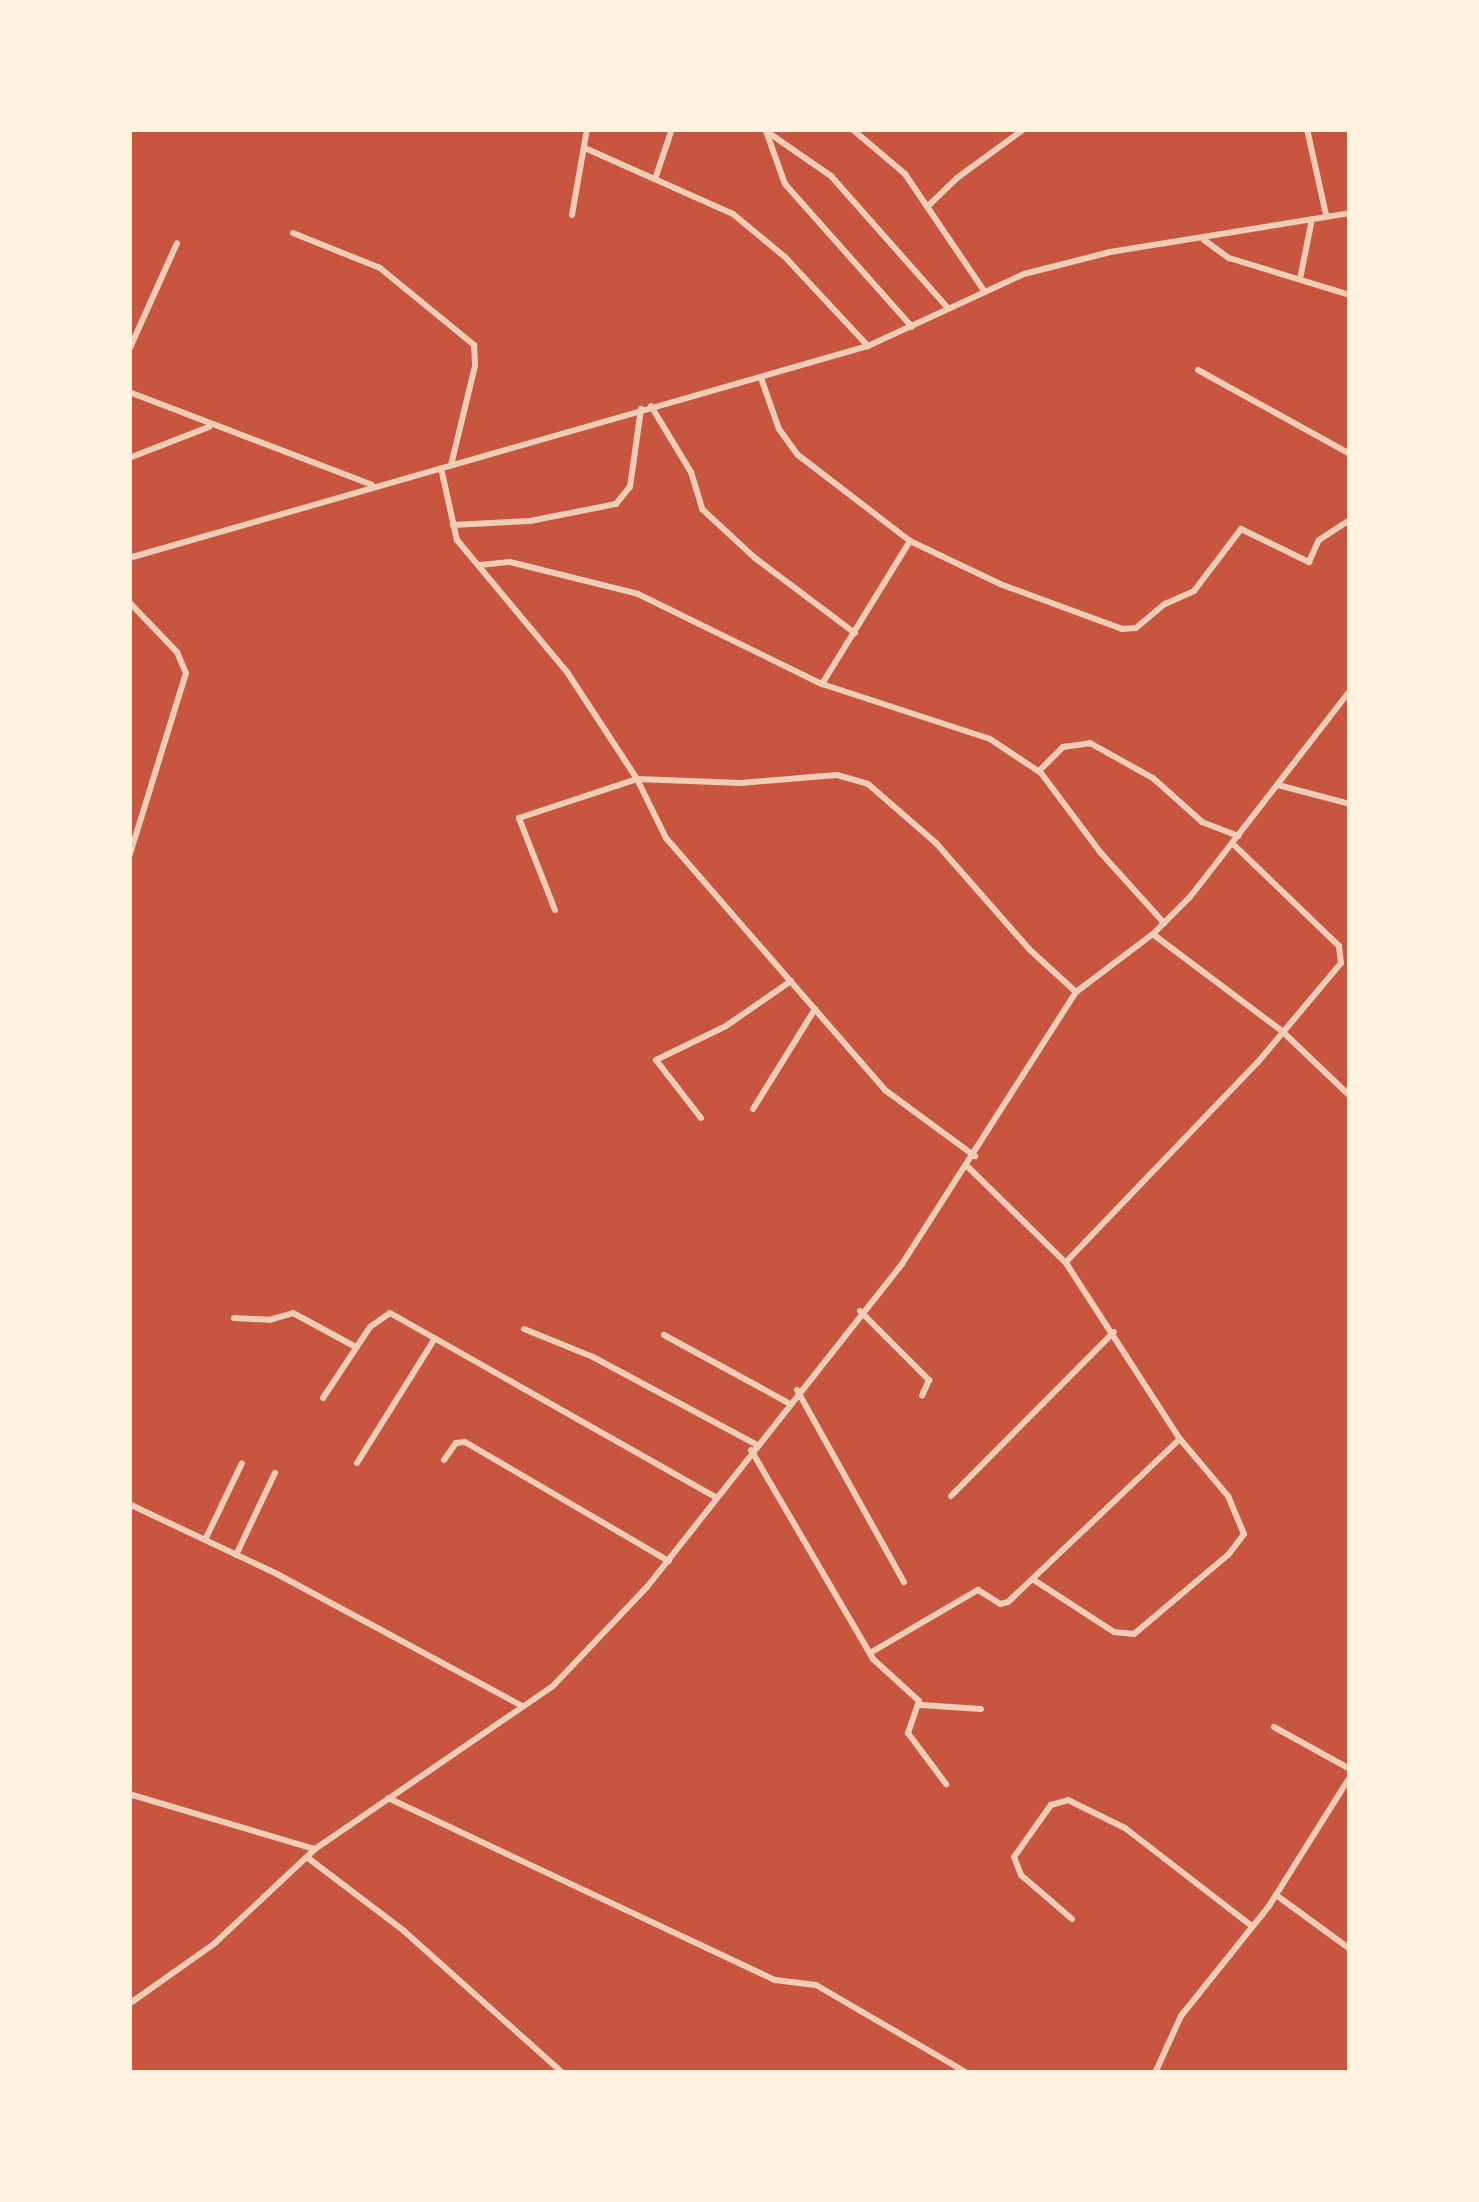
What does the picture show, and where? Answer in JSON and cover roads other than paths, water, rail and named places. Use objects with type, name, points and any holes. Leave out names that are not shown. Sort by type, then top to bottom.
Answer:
[{"type":"street","points":[[572,215],[587,129]]},
{"type":"street","points":[[655,179],[672,129]]},
{"type":"street","points":[[852,129],[905,174],[983,289]]},
{"type":"street","points":[[927,207],[957,178],[1024,129]]},
{"type":"street","points":[[1307,129],[1326,215]]},
{"type":"street","points":[[766,130],[831,176],[946,306]]},
{"type":"street","points":[[766,130],[785,184],[912,327]]},
{"type":"street","points":[[586,149],[705,199],[762,236],[868,346]]},
{"type":"street","points":[[129,558],[868,346],[983,289],[1110,252],[1350,213]]},
{"type":"street","points":[[1300,279],[1312,218]]},
{"type":"street","points":[[293,232],[380,268],[473,345],[476,366],[451,465]]},
{"type":"street","points":[[1204,240],[1229,258],[1350,295]]},
{"type":"street","points":[[129,350],[177,243]]},
{"type":"street","points":[[1198,370],[1350,454]]},
{"type":"street","points":[[761,378],[779,429],[799,455],[910,541],[1000,584],[1128,630],[1194,591],[1241,529],[1309,562],[1318,540],[1350,520]]},
{"type":"street","points":[[129,392],[372,485]]},
{"type":"street","points":[[651,406],[691,472],[702,509],[754,558],[855,633]]},
{"type":"street","points":[[453,525],[530,521],[616,504],[630,487],[641,409]]},
{"type":"street","points":[[129,458],[213,426]]},
{"type":"street","points":[[441,468],[457,540],[567,672],[637,779],[666,838],[902,1106],[975,1156]]},
{"type":"street","points":[[822,684],[910,541]]},
{"type":"street","points":[[481,565],[510,562],[638,594],[822,684],[956,725],[1039,771],[1100,852],[1163,923]]},
{"type":"street","points":[[129,602],[177,652],[186,673],[129,857]]},
{"type":"street","points":[[129,2004],[215,1943],[315,1849],[552,1687],[669,1561],[787,1402],[902,1264],[1076,992],[1153,934],[1235,840],[1350,691]]},
{"type":"street","points":[[1039,771],[1063,746],[1090,743],[1153,778],[1202,822],[1235,840],[1343,954],[1336,970],[1283,1032],[1066,1263]]},
{"type":"street","points":[[555,910],[519,818],[637,779],[741,783],[838,775],[868,784],[936,843],[1028,949],[1076,992]]},
{"type":"street","points":[[1276,784],[1350,804]]},
{"type":"street","points":[[1153,934],[1283,1032],[1350,1096]]},
{"type":"street","points":[[701,1118],[656,1060],[726,1027],[791,981]]},
{"type":"street","points":[[752,1109],[815,1009]]},
{"type":"street","points":[[968,1167],[1066,1263],[1180,1439],[1228,1496],[1244,1534],[1229,1554],[1129,1635],[1114,1631],[1034,1580]]},
{"type":"street","points":[[860,1311],[929,1380],[922,1396]]},
{"type":"street","points":[[234,1318],[269,1320],[293,1313],[356,1347]]},
{"type":"street","points":[[323,1398],[375,1320],[390,1313],[714,1496]]},
{"type":"street","points":[[524,1329],[593,1357],[753,1447],[870,1653],[921,1705],[981,1709]]},
{"type":"street","points":[[952,1496],[1114,1332]]},
{"type":"street","points":[[664,1335],[787,1402]]},
{"type":"street","points":[[357,1463],[434,1338]]},
{"type":"street","points":[[797,1390],[904,1582]]},
{"type":"street","points":[[870,1653],[978,1590],[1004,1604],[1180,1439]]},
{"type":"street","points":[[444,1460],[456,1443],[465,1442],[669,1561]]},
{"type":"street","points":[[205,1540],[242,1463]]},
{"type":"street","points":[[236,1555],[275,1473]]},
{"type":"street","points":[[129,1504],[520,1705]]},
{"type":"street","points":[[921,1705],[907,1729],[946,1784]]},
{"type":"street","points":[[1155,2073],[1180,2016],[1276,1895],[1350,1773],[1274,1727]]},
{"type":"street","points":[[129,1794],[315,1849]]},
{"type":"street","points":[[388,1798],[775,1980],[816,1985],[967,2073]]},
{"type":"street","points":[[1072,1918],[1022,1875],[1014,1857],[1051,1804],[1068,1800],[1125,1828],[1252,1926]]},
{"type":"street","points":[[308,1858],[404,1931],[563,2073]]},
{"type":"street","points":[[1276,1895],[1350,1949]]}]
